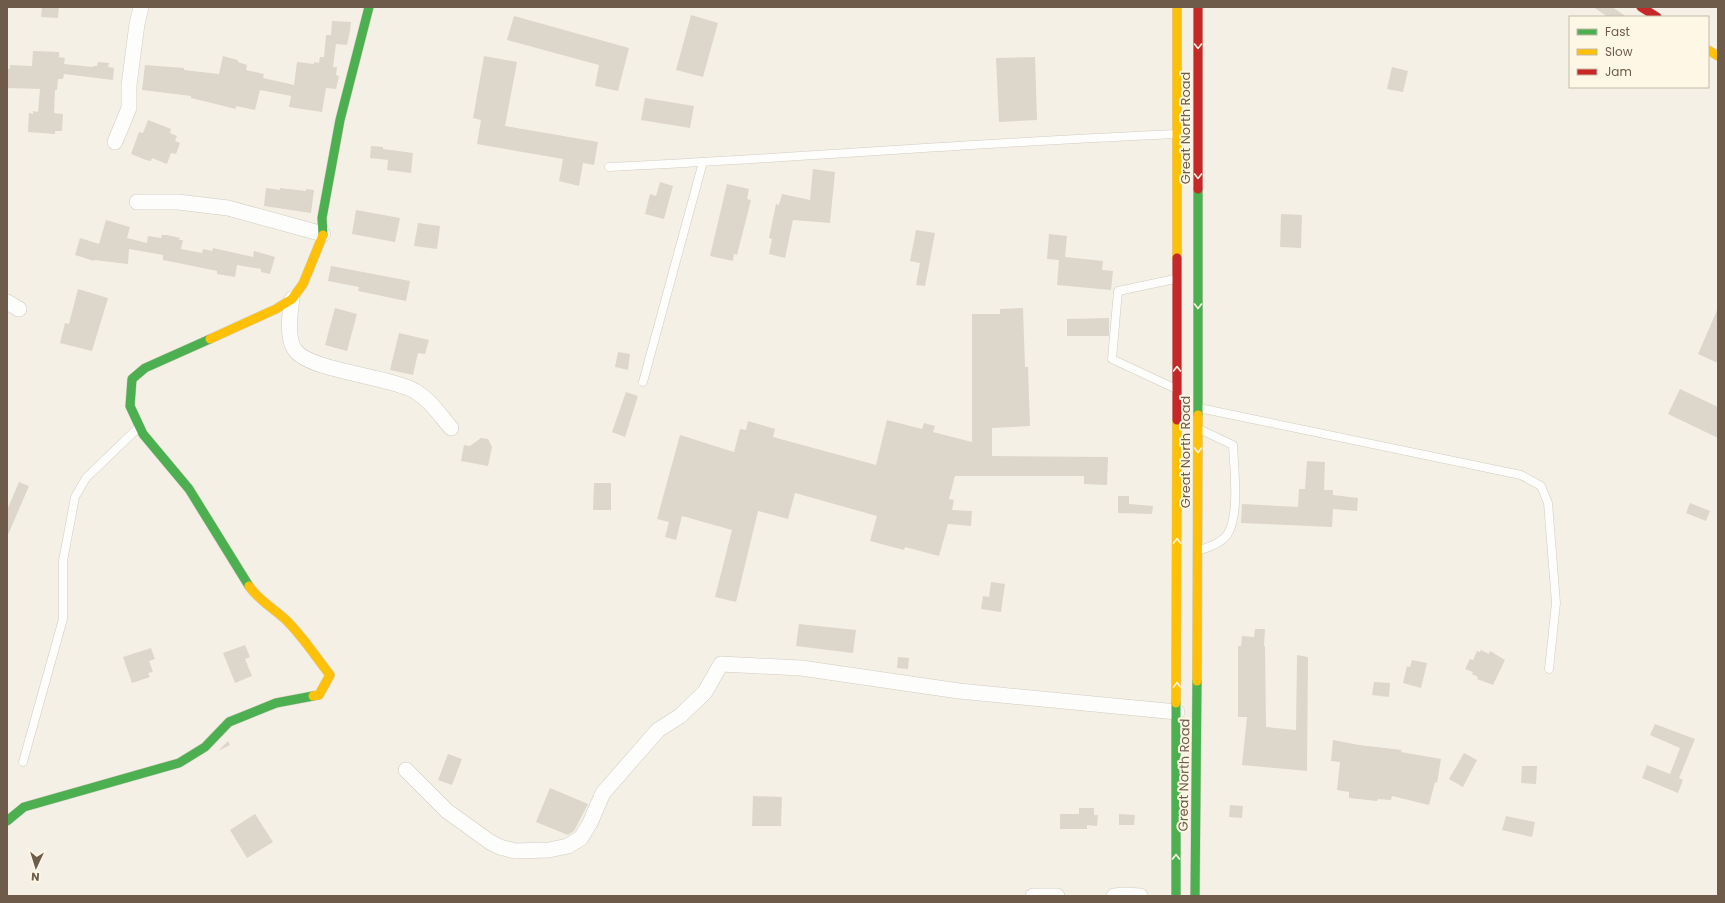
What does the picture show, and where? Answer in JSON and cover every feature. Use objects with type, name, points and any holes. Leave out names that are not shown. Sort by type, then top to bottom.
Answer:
[{"type":"main road","points":[[7,821],[24,807],[179,763],[205,747],[229,722],[276,703],[319,695],[330,675],[297,631],[275,609],[264,603],[254,592],[240,573],[189,489],[143,434],[130,406],[132,379],[145,368],[276,309],[292,299],[303,284],[323,234],[322,218],[340,120],[368,7]]},
{"type":"main road","name":"Great North Road","points":[[1176,896],[1177,712],[1188,555],[1192,424],[1187,405],[1177,389],[1177,7]]},
{"type":"main road","name":"Great North Road","points":[[1195,896],[1188,555],[1187,405],[1198,7]]},
{"type":"main road","points":[[1641,7],[1655,16]]},
{"type":"main road","points":[[1709,51],[1718,56]]},
{"type":"street","points":[[115,142],[129,108],[129,85],[141,7]]},
{"type":"street","points":[[136,202],[178,202],[228,208],[292,224],[323,234]]},
{"type":"street","points":[[292,299],[289,320],[291,335],[294,349],[302,357],[358,375],[402,385],[415,392],[432,405],[451,428]]},
{"type":"street","points":[[406,770],[447,810],[490,842],[500,847],[515,851],[549,850],[568,846],[580,838],[590,823],[603,794],[658,730],[680,716],[705,692],[721,664],[801,668],[959,691],[1177,712]]},
{"type":"street","points":[[1033,896],[1057,896]]},
{"type":"street","points":[[1114,896],[1140,896]]},
{"type":"lane","points":[[609,167],[1065,139],[1177,134]]},
{"type":"lane","points":[[643,382],[703,162]]},
{"type":"lane","points":[[1177,279],[1118,291],[1112,359],[1177,389]]},
{"type":"lane","points":[[1188,555],[1214,545],[1227,535],[1234,514],[1235,494],[1233,445],[1192,424],[1187,405],[1521,476],[1541,486],[1548,503],[1556,603],[1549,669]]},
{"type":"lane","points":[[23,762],[63,620],[63,561],[75,497],[86,478],[140,426]]},
{"type":"building","points":[[42,7],[59,7],[58,18],[41,17]]},
{"type":"building","points":[[1593,7],[1612,7],[1626,16],[1606,16]]},
{"type":"building","points":[[691,15],[718,23],[703,77],[676,70]]},
{"type":"building","points":[[514,16],[629,48],[618,91],[595,86],[599,65],[507,40]]},
{"type":"building","points":[[332,21],[351,22],[347,45],[336,44],[333,67],[337,67],[336,75],[339,76],[336,89],[326,88],[322,112],[289,107],[291,96],[260,90],[255,110],[236,106],[236,109],[191,98],[191,96],[142,90],[145,65],[184,68],[184,70],[219,74],[223,56],[238,60],[238,62],[247,65],[246,70],[264,74],[263,78],[294,85],[297,62],[314,64],[314,62],[319,63],[320,57],[324,57],[326,35],[331,35]]},
{"type":"building","points":[[33,51],[59,52],[59,57],[65,58],[64,64],[93,67],[97,66],[98,62],[109,63],[108,67],[114,68],[113,80],[64,74],[63,79],[58,79],[57,90],[55,90],[54,113],[63,114],[62,131],[55,131],[55,134],[28,132],[29,113],[33,114],[33,111],[38,112],[40,89],[7,88],[7,69],[10,69],[10,65],[32,66]]},
{"type":"building","points":[[484,56],[517,62],[505,126],[598,142],[594,165],[583,163],[579,186],[559,181],[563,159],[477,144],[481,120],[473,118]]},
{"type":"building","points":[[1035,57],[1037,120],[999,122],[996,58]]},
{"type":"building","points":[[1392,67],[1408,71],[1403,92],[1387,89]]},
{"type":"building","points":[[645,98],[694,106],[690,128],[641,120]]},
{"type":"building","points":[[148,120],[171,129],[170,133],[177,136],[175,141],[180,143],[176,154],[171,153],[167,164],[152,158],[151,161],[146,160],[131,154],[139,132],[143,133]]},
{"type":"building","points":[[371,146],[413,153],[411,173],[387,170],[388,160],[370,158]]},
{"type":"building","points":[[813,169],[835,172],[830,223],[793,220],[785,258],[769,254],[772,239],[769,238],[776,204],[779,205],[782,194],[810,200]]},
{"type":"building","points":[[660,182],[673,186],[664,219],[645,214],[650,194],[656,196]]},
{"type":"building","points":[[727,184],[749,189],[747,199],[751,200],[737,255],[734,254],[733,261],[710,256]]},
{"type":"building","points":[[266,188],[280,190],[280,188],[306,191],[306,189],[314,190],[311,213],[264,206]]},
{"type":"building","points":[[356,210],[400,218],[395,242],[352,234]]},
{"type":"building","points":[[1281,214],[1302,215],[1301,248],[1280,247]]},
{"type":"building","points":[[106,220],[130,227],[127,238],[147,243],[148,236],[161,238],[162,235],[167,235],[183,240],[181,249],[202,253],[203,249],[212,251],[213,248],[253,257],[254,251],[275,257],[270,274],[261,272],[261,269],[237,265],[235,277],[217,274],[217,271],[163,260],[163,255],[129,249],[128,264],[94,261],[75,255],[80,238],[99,244]]},
{"type":"building","points":[[418,223],[440,226],[437,249],[414,246]]},
{"type":"building","points":[[916,230],[935,233],[925,286],[916,285],[920,263],[910,261]]},
{"type":"building","points":[[1049,234],[1067,236],[1065,257],[1103,261],[1102,270],[1113,271],[1111,290],[1057,285],[1059,260],[1047,259]]},
{"type":"building","points":[[331,266],[410,281],[406,301],[358,291],[359,287],[328,281]]},
{"type":"building","points":[[78,289],[108,298],[92,351],[60,343],[65,323],[69,324]]},
{"type":"building","points":[[335,308],[357,314],[347,351],[325,345]]},
{"type":"building","points":[[1023,308],[1025,367],[1028,367],[1030,426],[992,428],[992,456],[1108,457],[1107,485],[1084,484],[1084,476],[955,476],[949,499],[954,500],[952,510],[972,511],[971,526],[948,524],[939,556],[905,547],[904,550],[870,541],[877,516],[795,493],[788,519],[758,511],[736,602],[715,597],[732,530],[682,516],[676,540],[665,537],[669,522],[657,519],[680,435],[734,452],[740,429],[746,430],[748,421],[775,429],[773,437],[876,465],[887,420],[922,429],[924,423],[935,426],[933,432],[972,442],[972,314],[1000,314],[1000,309]]},
{"type":"building","points":[[1718,308],[1718,363],[1698,354]]},
{"type":"building","points":[[1109,318],[1109,336],[1067,336],[1067,319]]},
{"type":"building","points":[[399,333],[429,340],[425,354],[418,353],[413,375],[390,370]]},
{"type":"building","points":[[618,352],[630,354],[628,370],[615,367]]},
{"type":"building","points":[[1680,389],[1718,407],[1718,438],[1668,414]]},
{"type":"building","points":[[626,392],[638,396],[625,437],[612,432]]},
{"type":"building","points":[[481,438],[488,439],[492,447],[488,466],[461,461],[464,445],[470,446]]},
{"type":"building","points":[[1307,461],[1325,462],[1324,490],[1333,490],[1333,495],[1358,498],[1357,511],[1333,509],[1332,527],[1241,523],[1242,504],[1298,507],[1299,489],[1305,489]]},
{"type":"building","points":[[19,482],[29,486],[7,537],[7,510]]},
{"type":"building","points":[[594,483],[611,483],[611,510],[593,510]]},
{"type":"building","points":[[1118,496],[1129,496],[1129,504],[1153,506],[1152,514],[1118,513]]},
{"type":"building","points":[[1690,503],[1710,511],[1706,521],[1686,513]]},
{"type":"building","points":[[991,582],[1005,584],[1001,612],[981,609],[983,596],[989,597]]},
{"type":"building","points":[[799,624],[856,630],[853,653],[796,646]]},
{"type":"building","points":[[1255,629],[1265,629],[1266,727],[1296,730],[1297,655],[1308,657],[1307,771],[1242,765],[1247,717],[1238,717],[1238,646],[1241,646],[1242,636],[1254,637]]},
{"type":"building","points":[[245,645],[250,657],[245,659],[252,676],[235,683],[223,653]]},
{"type":"building","points":[[151,648],[155,659],[149,661],[153,672],[148,673],[150,677],[132,683],[123,657]]},
{"type":"building","points":[[1481,650],[1489,654],[1490,651],[1505,660],[1493,685],[1477,679],[1478,677],[1472,674],[1473,672],[1465,669],[1470,659],[1473,660],[1477,651],[1480,652]]},
{"type":"building","points":[[898,657],[909,658],[908,669],[897,668]]},
{"type":"building","points":[[1412,660],[1427,663],[1421,688],[1403,683],[1407,666],[1410,667]]},
{"type":"building","points":[[1374,682],[1390,683],[1389,697],[1372,695]]},
{"type":"building","points":[[1655,724],[1695,739],[1679,778],[1683,780],[1678,793],[1642,778],[1647,765],[1670,774],[1680,748],[1650,735]]},
{"type":"building","points":[[1333,740],[1359,745],[1402,750],[1401,752],[1441,759],[1437,783],[1435,782],[1429,805],[1392,796],[1391,800],[1378,799],[1377,801],[1349,798],[1349,792],[1337,790],[1340,762],[1331,761]]},
{"type":"building","points":[[228,741],[230,745],[218,751]]},
{"type":"building","points":[[1464,753],[1477,760],[1463,787],[1449,779]]},
{"type":"building","points":[[448,754],[462,759],[452,785],[438,780]]},
{"type":"building","points":[[1522,766],[1537,766],[1536,784],[1521,783]]},
{"type":"building","points":[[550,788],[588,804],[574,831],[568,835],[536,822]]},
{"type":"building","points":[[753,796],[782,797],[781,826],[752,826]]},
{"type":"building","points":[[1230,805],[1243,806],[1242,818],[1229,817]]},
{"type":"building","points":[[1079,808],[1094,808],[1094,815],[1098,815],[1097,826],[1087,825],[1087,829],[1060,829],[1060,814],[1079,814]]},
{"type":"building","points":[[255,814],[273,842],[247,858],[230,830]]},
{"type":"building","points":[[1119,814],[1135,815],[1134,825],[1119,825]]},
{"type":"building","points":[[1506,816],[1535,822],[1532,837],[1502,830]]},
{"type":"traffic: fast","points":[[323,235],[322,218],[340,120],[369,7]]},
{"type":"traffic: fast","points":[[1198,189],[1198,415]]},
{"type":"traffic: fast","points":[[210,339],[145,368],[132,379],[130,406],[143,434],[189,489],[249,586]]},
{"type":"traffic: fast","points":[[1195,896],[1197,681]]},
{"type":"traffic: fast","points":[[7,821],[24,807],[179,763],[205,747],[229,722],[276,703],[313,696]]},
{"type":"traffic: fast","points":[[1176,703],[1176,896]]},
{"type":"traffic: slow","points":[[1177,7],[1177,258]]},
{"type":"traffic: slow","points":[[1709,51],[1718,56]]},
{"type":"traffic: slow","points":[[210,339],[276,309],[292,299],[303,284],[323,235]]},
{"type":"traffic: slow","points":[[1197,681],[1198,415]]},
{"type":"traffic: slow","points":[[1176,703],[1177,420]]},
{"type":"traffic: slow","points":[[249,586],[262,601],[293,627],[330,675],[319,695],[313,696]]},
{"type":"traffic: jam","points":[[1198,7],[1198,189]]},
{"type":"traffic: jam","points":[[1641,7],[1655,16]]},
{"type":"traffic: jam","points":[[1177,258],[1177,420]]}]
